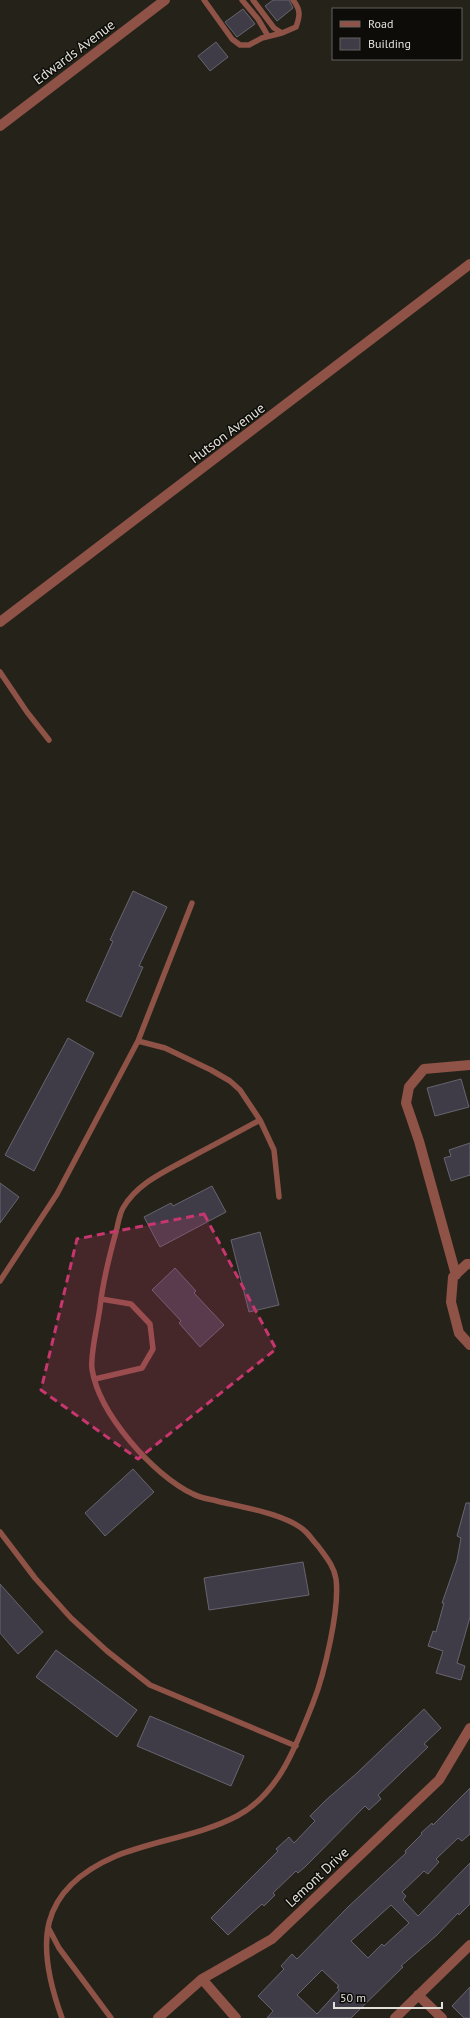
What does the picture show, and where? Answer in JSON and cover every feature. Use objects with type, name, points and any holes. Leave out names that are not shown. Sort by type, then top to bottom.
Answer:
[{"type":"street","name":"Edwards Avenue","points":[[0,126],[165,0]]},
{"type":"street","name":"Hutson Avenue","points":[[0,622],[470,264]]},
{"type":"street","points":[[456,1276],[419,1141],[406,1103],[409,1088],[424,1069],[470,1065]]},
{"type":"street","points":[[470,1264],[467,1264],[456,1276],[453,1277],[451,1302],[459,1333],[470,1345]]},
{"type":"street","name":"Lemont Drive","points":[[158,2018],[202,1978],[272,1939],[439,1780],[470,1728]]},
{"type":"street","points":[[395,2018],[470,1945]]},
{"type":"street","points":[[202,1978],[236,2018]]},
{"type":"street","points":[[418,1996],[442,2018]]},
{"type":"lane","points":[[204,0],[232,39],[240,45],[249,45],[262,38],[282,33],[296,27],[300,13],[293,0]]},
{"type":"lane","points":[[242,0],[258,20],[268,36]]},
{"type":"lane","points":[[253,0],[274,28],[282,33]]},
{"type":"lane","points":[[0,672],[27,712],[49,740]]},
{"type":"lane","points":[[0,1281],[57,1194],[138,1041],[192,903]]},
{"type":"lane","points":[[138,1041],[165,1048],[230,1081],[240,1090],[260,1120],[274,1150],[280,1197]]},
{"type":"lane","points":[[62,2018],[52,1988],[48,1962],[48,1927],[53,1908],[62,1893],[88,1871],[117,1856],[200,1830],[237,1816],[253,1804],[279,1777],[296,1746],[322,1681],[336,1599],[336,1578],[330,1562],[304,1529],[272,1514],[196,1496],[167,1479],[119,1429],[98,1388],[92,1367],[104,1272],[122,1211],[134,1193],[152,1179],[260,1120]]},
{"type":"lane","points":[[95,1379],[142,1368],[153,1348],[150,1324],[131,1304],[101,1299]]},
{"type":"lane","points":[[0,1532],[35,1578],[71,1618],[107,1651],[150,1685],[296,1746]]},
{"type":"lane","points":[[48,1927],[58,1948],[111,2018]]},
{"type":"highlighted area","points":[[204,1214],[276,1349],[138,1459],[41,1390],[77,1239]]},
{"type":"building","points":[[273,0],[289,0],[293,8],[277,21],[265,6]]},
{"type":"building","points":[[243,9],[255,24],[237,37],[225,22]]},
{"type":"building","points":[[216,42],[228,57],[210,71],[198,56]]},
{"type":"building","points":[[133,891],[167,907],[139,966],[143,967],[121,1017],[86,1001],[113,941],[110,940]]},
{"type":"building","points":[[68,1038],[94,1053],[34,1171],[5,1155]]},
{"type":"building","points":[[461,1079],[469,1107],[435,1116],[427,1088]]},
{"type":"building","points":[[470,1143],[470,1175],[451,1181],[444,1158],[451,1156],[449,1150]]},
{"type":"building","points":[[0,1183],[19,1197],[0,1223]]},
{"type":"building","points":[[212,1186],[226,1212],[160,1247],[144,1217],[171,1203],[173,1206]]},
{"type":"building","points":[[260,1232],[279,1305],[249,1312],[231,1240]]},
{"type":"building","points":[[175,1268],[196,1291],[194,1293],[224,1325],[200,1347],[179,1323],[181,1321],[152,1290]]},
{"type":"building","points":[[133,1469],[154,1492],[105,1536],[85,1513]]},
{"type":"building","points":[[466,1503],[470,1503],[470,1617],[457,1663],[465,1666],[461,1680],[436,1673],[443,1651],[428,1646],[433,1631],[436,1632],[444,1603],[442,1603],[457,1560],[461,1538],[457,1536]]},
{"type":"building","points":[[303,1562],[309,1595],[209,1610],[204,1578]]},
{"type":"building","points":[[0,1584],[43,1632],[18,1654],[0,1633]]},
{"type":"building","points":[[56,1650],[137,1710],[117,1737],[36,1677]]},
{"type":"building","points":[[424,1709],[441,1728],[424,1744],[428,1747],[378,1795],[381,1799],[369,1810],[365,1806],[306,1866],[298,1873],[296,1871],[273,1893],[275,1895],[264,1906],[262,1904],[228,1935],[211,1918],[278,1851],[276,1849],[289,1837],[294,1843],[315,1821],[310,1816]]},
{"type":"building","points":[[150,1716],[244,1756],[231,1786],[137,1746]]},
{"type":"building","points":[[470,1788],[470,1834],[462,1841],[458,1838],[436,1859],[439,1862],[428,1874],[424,1871],[402,1892],[406,1896],[403,1900],[418,1916],[470,1863],[470,1904],[459,1915],[458,1913],[437,1935],[401,1966],[403,1967],[351,2018],[267,2018],[273,2011],[258,1996],[284,1969],[281,1966],[292,1954],[297,1959],[348,1907],[406,1853],[405,1851],[422,1834],[421,1833],[432,1823],[433,1825]],"holes":[[[391,1905],[409,1923],[384,1946],[382,1944],[368,1958],[351,1941]],[[322,1970],[339,1986],[337,1987],[339,1990],[317,2014],[297,1995]]]},
{"type":"building","points":[[470,1987],[470,2018],[464,2018],[452,2006]]}]
